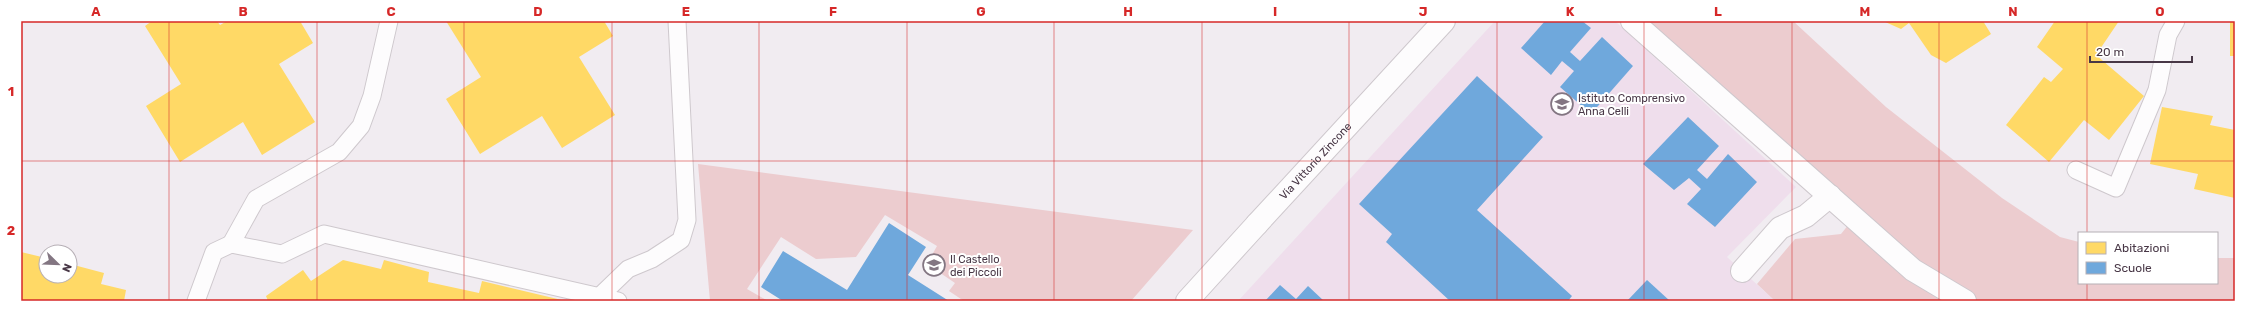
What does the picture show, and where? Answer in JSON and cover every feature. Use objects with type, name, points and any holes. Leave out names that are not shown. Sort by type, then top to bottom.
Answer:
[{"type":"street","name":"Via Vittorio Zincone","points":[[1187,301],[1444,21]]},
{"type":"street","points":[[1632,21],[1913,270],[1966,301]]},
{"type":"street","points":[[1742,271],[1780,228],[1806,216],[1830,196]]},
{"type":"lane","points":[[196,301],[214,252],[231,244],[256,198],[339,152],[360,126],[372,96],[389,21]]},
{"type":"lane","points":[[599,297],[628,269],[652,260],[681,240],[687,220],[677,21]]},
{"type":"lane","points":[[2076,170],[2116,188],[2157,90],[2168,35],[2176,21]]},
{"type":"lane","points":[[231,244],[282,254],[324,234],[618,301]]},
{"type":"shaded area","name":"Istituto Comprensivo Anna Celli","points":[[1495,21],[1615,21],[1796,187],[1727,257],[1775,301],[1238,301]]},
{"type":"shaded area","points":[[1645,21],[1793,21],[1886,107],[2002,198],[2060,237],[2078,242],[2078,284],[2218,284],[2218,258],[2235,258],[2235,301],[1775,301],[1757,284],[1795,239],[1841,234],[1861,209]]},
{"type":"shaded area","name":"Il Castello dei Piccoli","points":[[698,164],[1193,230],[1131,301],[964,301],[949,291],[955,283],[927,264],[937,246],[885,215],[856,257],[816,259],[781,237],[747,289],[768,301],[710,301]]},
{"type":"building: Abitazioni","points":[[152,21],[217,21],[220,25],[227,21],[300,21],[313,43],[279,64],[315,122],[262,155],[243,122],[180,162],[146,106],[181,84],[145,26]]},
{"type":"building: Abitazioni","points":[[446,21],[604,21],[613,36],[579,57],[615,115],[562,148],[542,116],[480,154],[446,99],[481,77]]},
{"type":"building: Abitazioni","points":[[1883,21],[1983,21],[1991,34],[1946,63],[1931,55],[1909,23],[1901,29]]},
{"type":"building: Abitazioni","points":[[2055,21],[2119,21],[2096,55],[2144,96],[2109,140],[2084,120],[2049,162],[2006,125],[2044,77],[2051,82],[2063,69],[2037,47]]},
{"type":"building: Abitazioni","points":[[2230,21],[2235,21],[2235,56],[2230,56]]},
{"type":"building: Abitazioni","points":[[2162,107],[2213,116],[2210,125],[2235,130],[2235,198],[2194,189],[2198,174],[2150,164]]},
{"type":"building: Abitazioni","points":[[21,252],[38,256],[38,284],[78,284],[78,266],[104,273],[101,284],[126,290],[124,301],[21,301]]},
{"type":"building: Abitazioni","points":[[343,260],[381,269],[384,260],[429,272],[428,282],[479,293],[482,281],[566,301],[268,301],[266,296],[303,270],[311,281]]},
{"type":"building: Scuole","points":[[1545,21],[1582,21],[1591,28],[1570,52],[1580,61],[1602,37],[1633,66],[1591,114],[1560,87],[1574,71],[1562,61],[1551,75],[1521,48]]},
{"type":"building: Scuole","points":[[1477,76],[1543,137],[1477,210],[1572,296],[1568,301],[1450,301],[1386,242],[1392,234],[1359,204]]},
{"type":"building: Scuole","points":[[1688,117],[1719,146],[1697,170],[1707,179],[1728,154],[1757,182],[1715,227],[1687,204],[1701,189],[1689,178],[1674,190],[1643,164]]},
{"type":"building: Scuole","points":[[889,223],[926,247],[908,275],[949,301],[783,301],[761,287],[783,251],[847,290]]},
{"type":"building: Scuole","points":[[1647,280],[1670,301],[1627,301]]},
{"type":"building: Scuole","points":[[1280,285],[1296,299],[1308,286],[1324,301],[1265,301]]},
{"type":"place","name":"Istituto Comprensivo Anna Celli","points":[[1562,104]]},
{"type":"place","name":"Il Castello dei Piccoli","points":[[934,265]]}]
